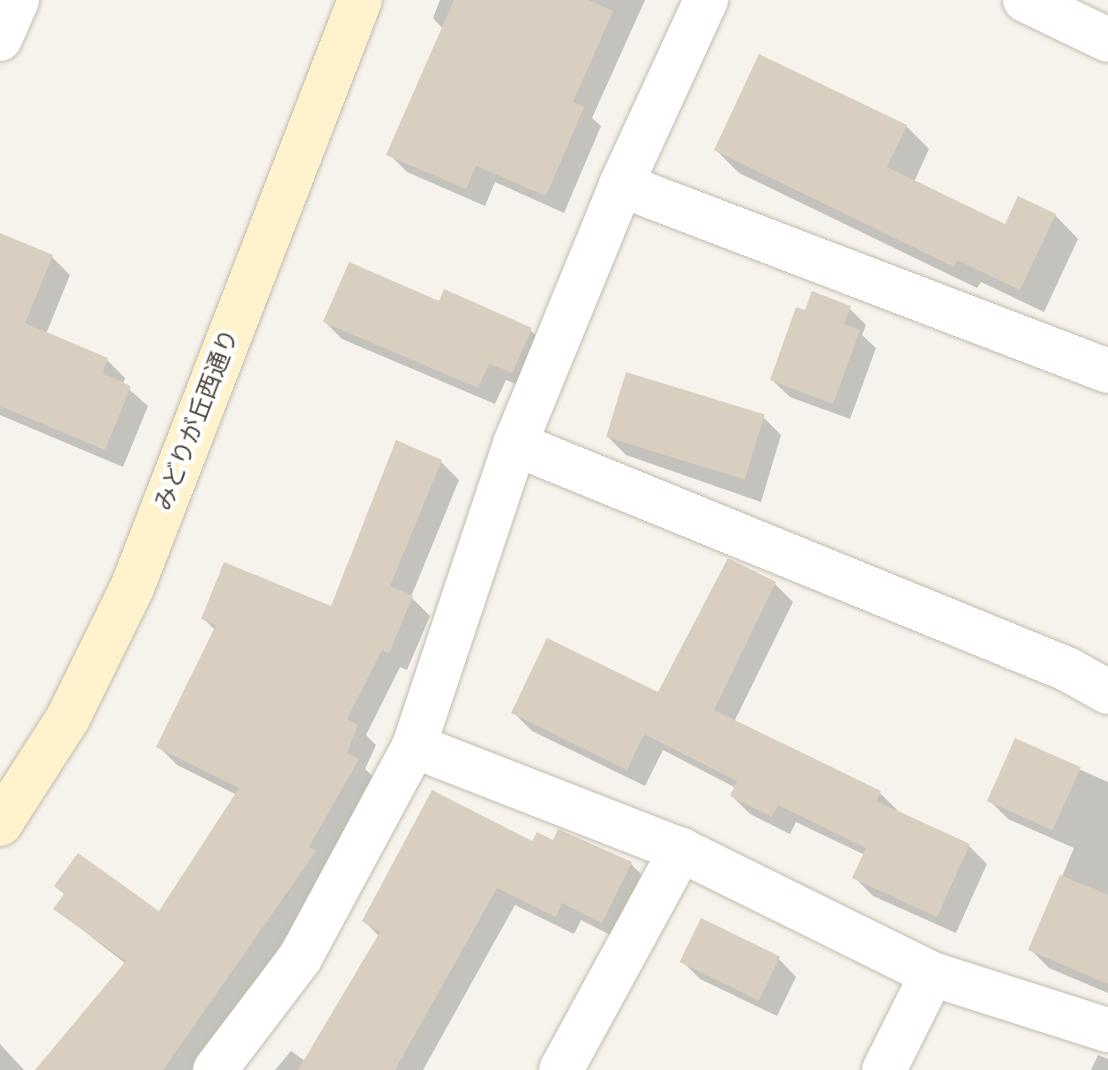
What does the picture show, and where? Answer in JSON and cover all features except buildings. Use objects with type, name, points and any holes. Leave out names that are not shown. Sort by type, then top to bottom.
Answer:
[{"type":"street","points":[[0,39],[17,0]]},
{"type":"street","name":"みどりが丘西通り","points":[[0,824],[68,718],[132,588],[360,0]]},
{"type":"street","points":[[215,1070],[300,958],[414,746],[515,444],[621,185],[706,0]]},
{"type":"street","points":[[1025,0],[1108,40]]},
{"type":"street","points":[[621,185],[1108,371]]},
{"type":"street","points":[[515,444],[1067,669],[1108,692]]},
{"type":"street","points":[[414,746],[681,850],[932,974],[1108,1030]]},
{"type":"street","points":[[561,1070],[681,850]]},
{"type":"street","points":[[884,1070],[932,974]]}]
